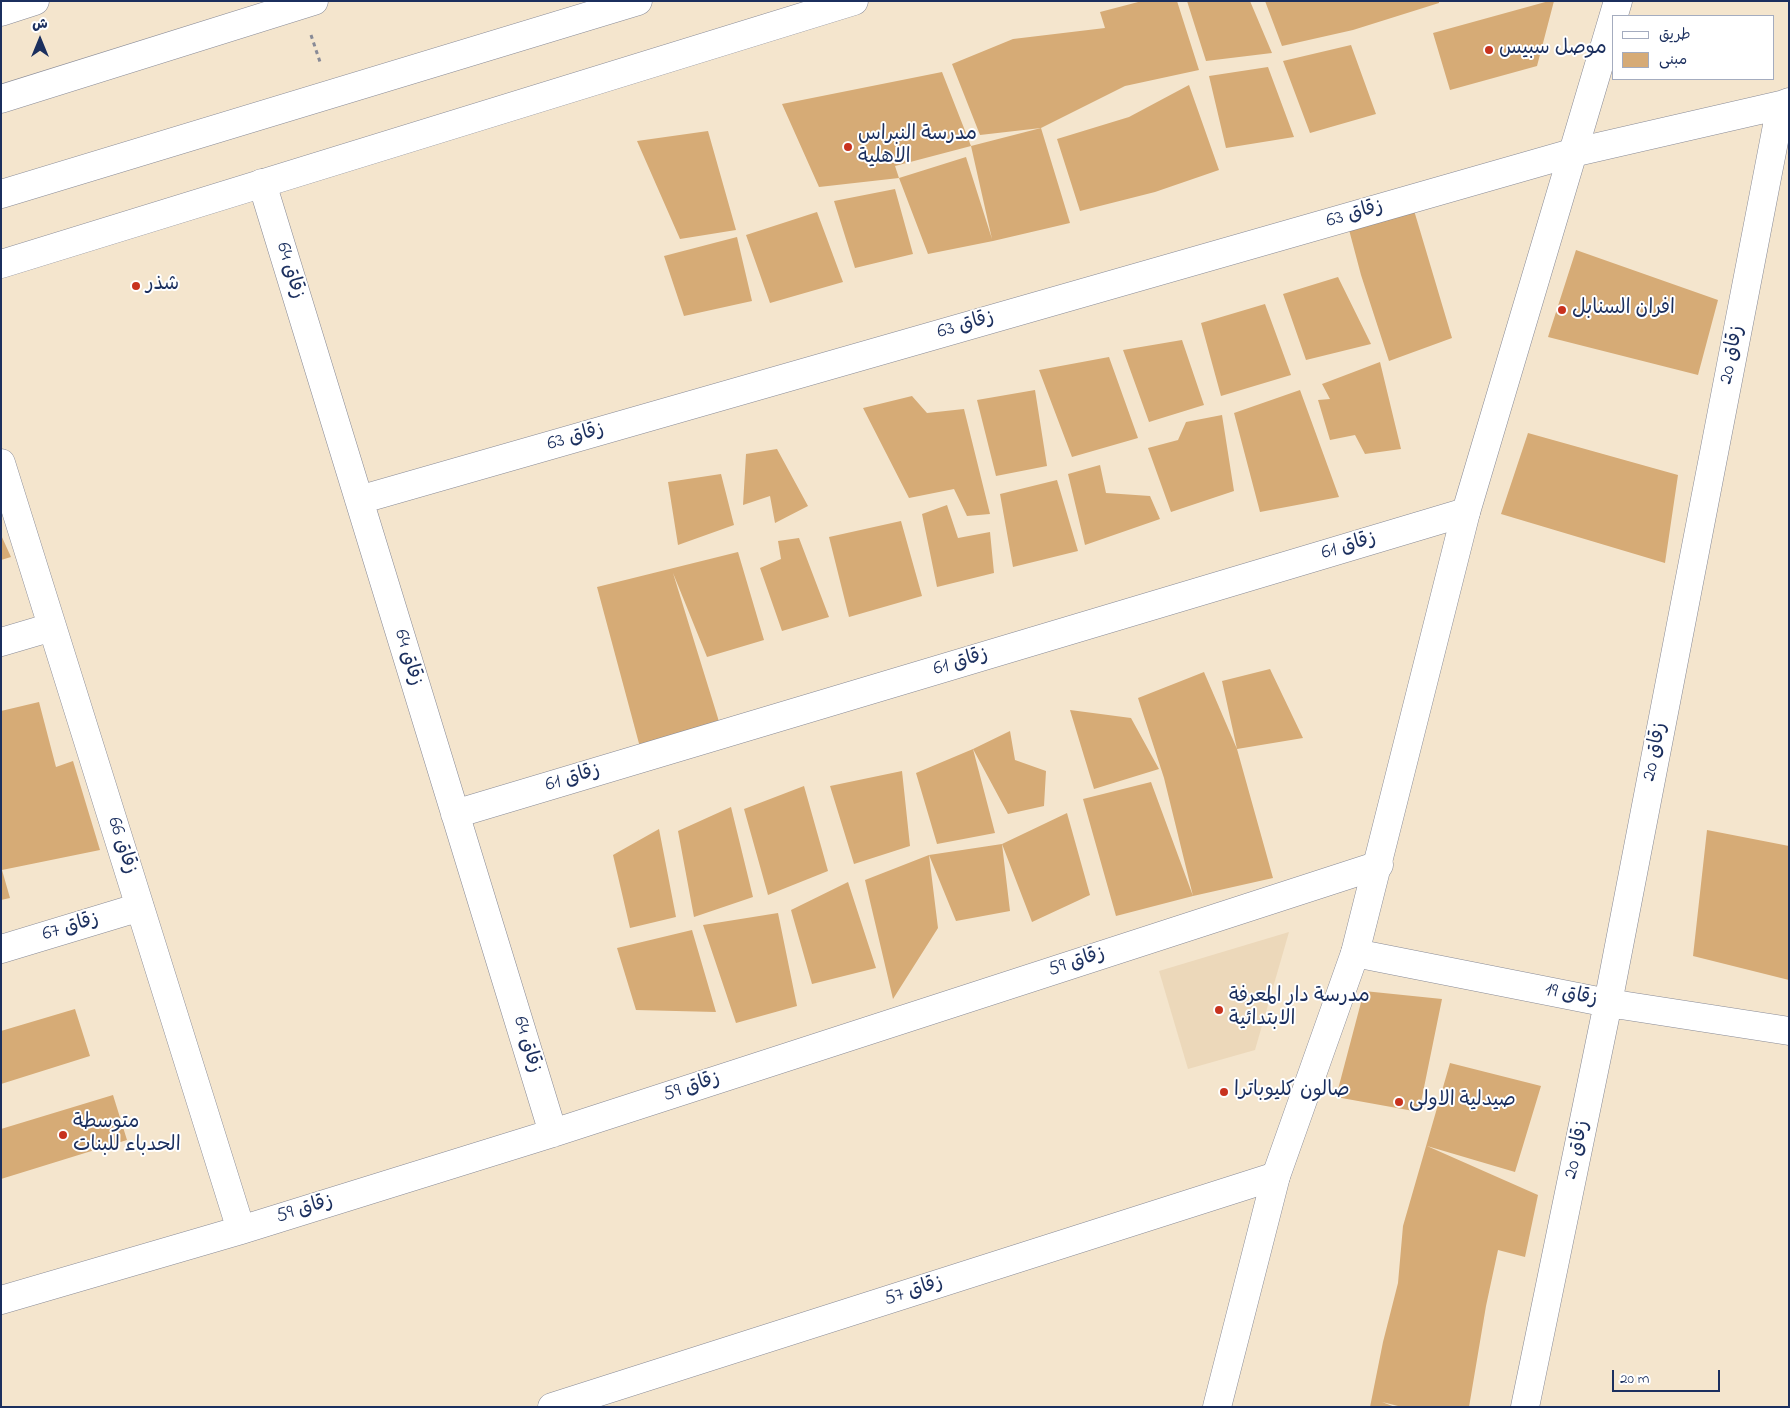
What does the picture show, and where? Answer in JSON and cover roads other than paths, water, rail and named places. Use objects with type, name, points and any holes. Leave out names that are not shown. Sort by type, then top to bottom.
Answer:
[{"type":"main road","points":[[1,12],[35,1]]},
{"type":"main road","points":[[1,99],[314,1]]},
{"type":"main road","points":[[1,194],[638,1]]},
{"type":"main road","points":[[1,264],[854,1]]},
{"type":"main road","points":[[1614,15],[1618,1]]},
{"type":"main road","points":[[1217,1407],[1276,1176],[1356,953],[1466,512],[1612,21]]},
{"type":"main road","name":"زقاق 63","points":[[359,500],[1572,153],[1785,104]]},
{"type":"main road","name":"زقاق 20","points":[[1525,1407],[1608,1003],[1785,104]]},
{"type":"main road","name":"زقاق 64","points":[[262,183],[553,1133]]},
{"type":"main road","name":"زقاق 66","points":[[1,463],[241,1230]]},
{"type":"main road","name":"زقاق 61","points":[[455,814],[1466,512]]},
{"type":"main road","points":[[1,642],[52,627]]},
{"type":"main road","name":"زقاق 59","points":[[1,1300],[241,1230],[553,1133],[1379,865]]},
{"type":"main road","name":"زقاق 67","points":[[1,949],[140,907]]},
{"type":"main road","name":"زقاق 19","points":[[1356,953],[1608,1003],[1789,1030]]},
{"type":"main road","name":"زقاق 57","points":[[552,1407],[1276,1176]]},
{"type":"place","name":"موصل سبيس","points":[[1489,50]]},
{"type":"place","name":"مدرسة النبراس الاهلية","points":[[848,147]]},
{"type":"place","name":"شذر","points":[[136,286]]},
{"type":"place","name":"افران السنابل","points":[[1562,310]]},
{"type":"place","name":"مدرسة دار المعرفة الابتدائية","points":[[1219,1010]]},
{"type":"place","name":"صالون كليوباترا","points":[[1224,1092]]},
{"type":"place","name":"صيدلية الاولى","points":[[1399,1102]]},
{"type":"place","name":"متوسطة الحدباء للبنات","points":[[63,1135]]}]
